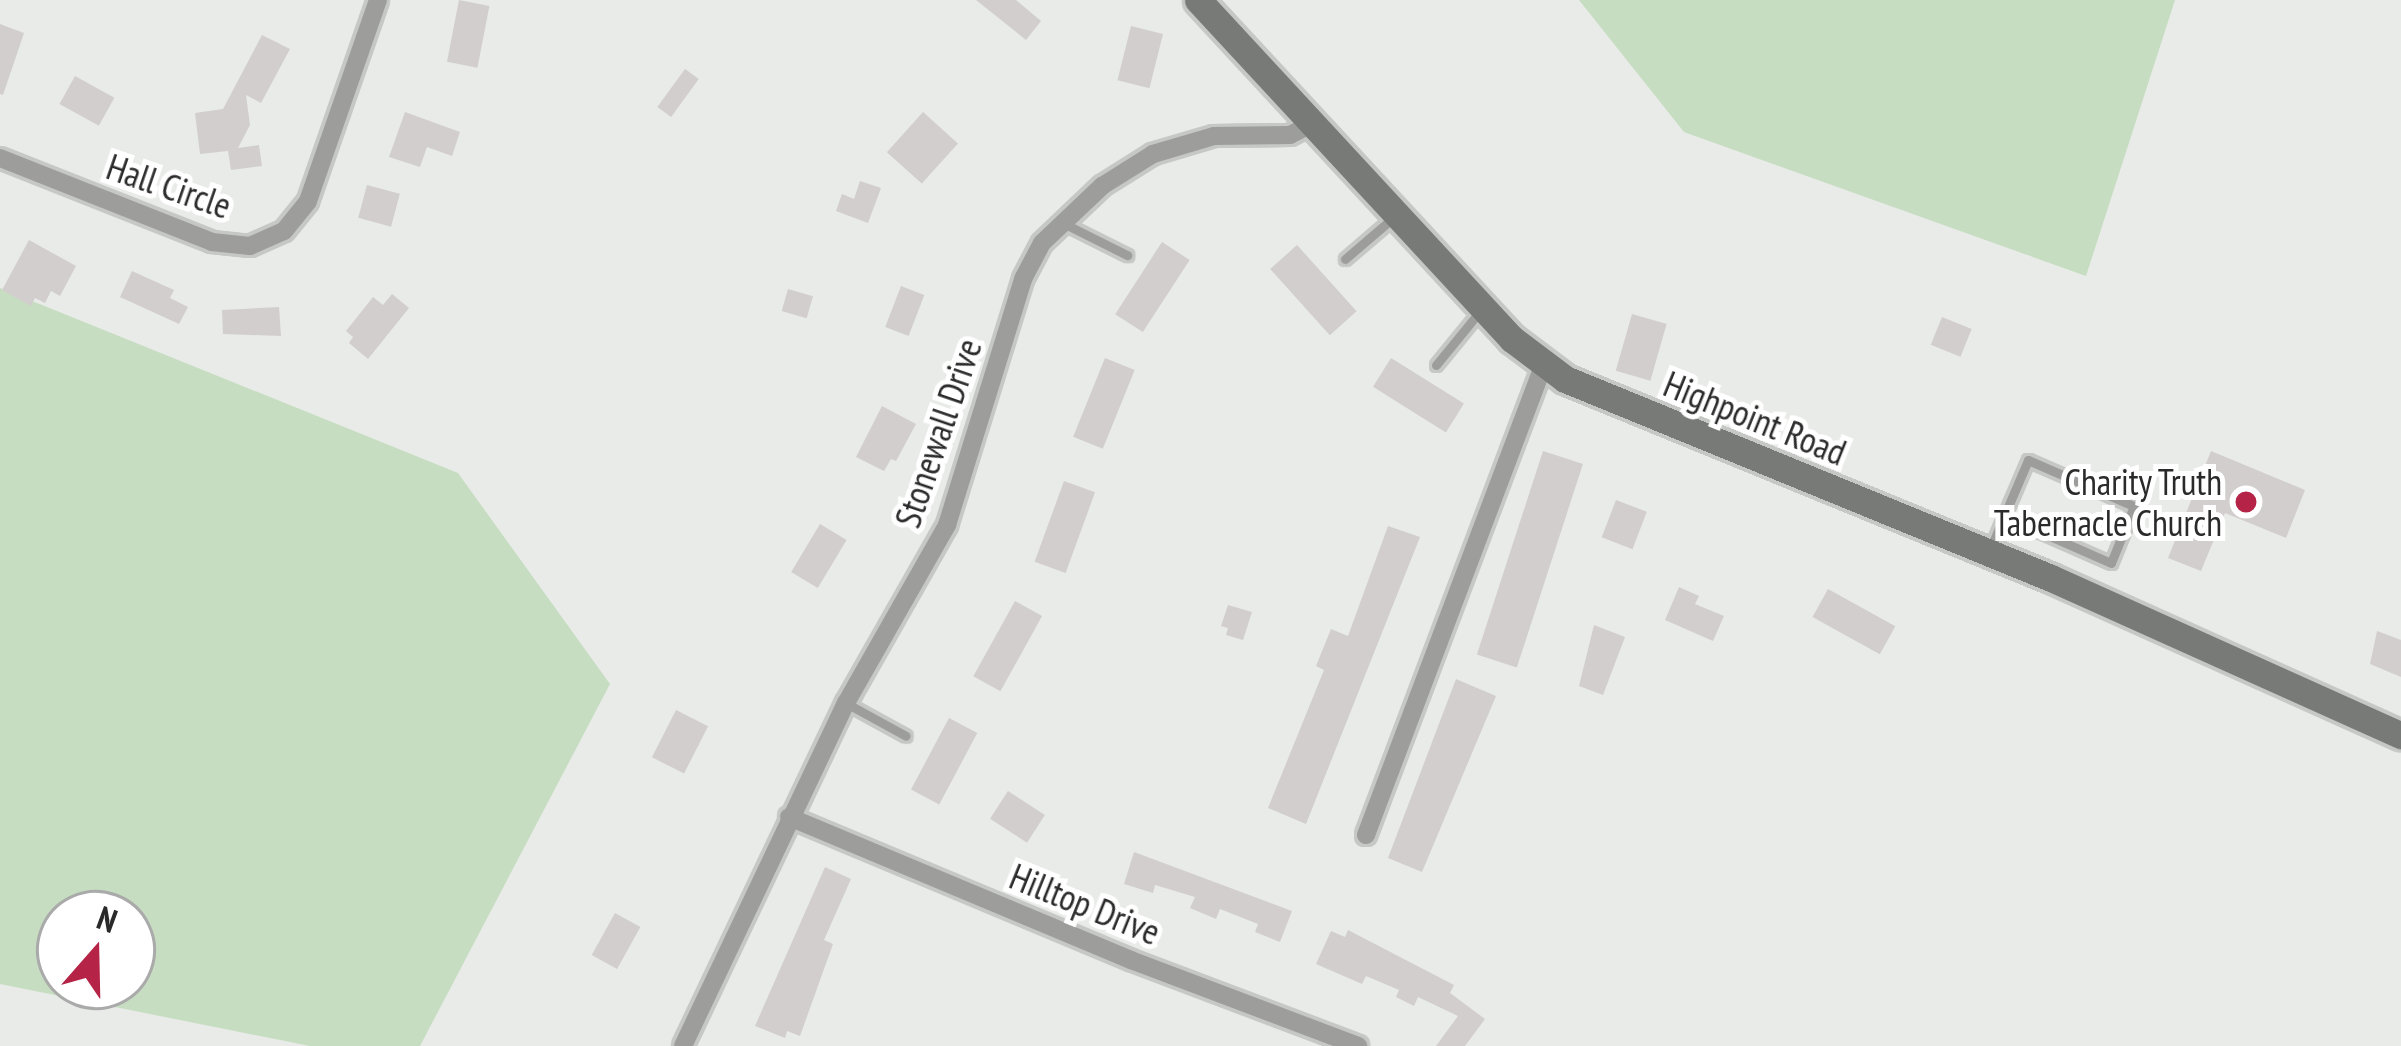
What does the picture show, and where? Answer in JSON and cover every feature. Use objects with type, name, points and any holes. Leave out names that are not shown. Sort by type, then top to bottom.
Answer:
[{"type":"street","name":"Hall Circle","points":[[0,158],[212,242],[250,246],[284,232],[308,201],[378,0]]},
{"type":"street","name":"Highpoint Road","points":[[1198,0],[1484,308],[1564,379],[1989,552],[2401,735]]},
{"type":"street","name":"Stonewall Drive","points":[[683,1046],[788,817],[947,525],[1023,280],[1042,244],[1102,186],[1153,154],[1214,136],[1290,135],[1314,123]]},
{"type":"street","points":[[1366,835],[1544,364]]},
{"type":"street","name":"Hilltop Drive","points":[[788,817],[1131,960],[1358,1046]]},
{"type":"lane","points":[[1346,259],[1398,214]]},
{"type":"lane","points":[[1064,223],[1126,255]]},
{"type":"lane","points":[[1436,365],[1484,308]]},
{"type":"lane","points":[[1989,552],[2004,516],[2028,460],[2134,506],[2111,563],[2004,516]]},
{"type":"lane","points":[[846,703],[906,736]]},
{"type":"green space","points":[[1579,0],[2175,0],[2086,276],[1684,132]]},
{"type":"green space","points":[[0,288],[458,473],[610,684],[420,1046],[310,1046],[130,1010],[156,1010],[156,890],[36,890],[36,991],[0,984]]},
{"type":"building","points":[[459,0],[489,6],[477,68],[447,62]]},
{"type":"building","points":[[976,0],[1016,0],[1041,21],[1026,40]]},
{"type":"building","points":[[0,24],[24,33],[3,95],[0,94]]},
{"type":"building","points":[[1131,26],[1163,34],[1149,88],[1117,80]]},
{"type":"building","points":[[262,35],[290,49],[261,103],[246,95],[250,125],[238,148],[259,145],[262,166],[231,170],[228,151],[200,154],[195,113],[223,109]]},
{"type":"building","points":[[685,69],[699,79],[671,117],[657,107]]},
{"type":"building","points":[[75,76],[114,98],[99,126],[59,104]]},
{"type":"building","points":[[405,112],[460,132],[452,156],[427,147],[420,167],[389,157]]},
{"type":"building","points":[[923,112],[958,143],[922,184],[887,152]]},
{"type":"building","points":[[860,181],[881,188],[868,223],[836,211],[842,194],[854,199]]},
{"type":"building","points":[[367,185],[400,194],[391,227],[358,218]]},
{"type":"building","points":[[29,240],[76,266],[60,296],[51,291],[45,303],[35,298],[31,306],[2,290]]},
{"type":"building","points":[[1162,242],[1190,260],[1143,332],[1115,314]]},
{"type":"building","points":[[1297,245],[1357,311],[1330,335],[1270,269]]},
{"type":"building","points":[[132,271],[174,290],[170,298],[188,307],[179,324],[120,297]]},
{"type":"building","points":[[901,286],[924,295],[909,336],[885,327]]},
{"type":"building","points":[[788,289],[813,296],[807,318],[782,311]]},
{"type":"building","points":[[392,294],[409,308],[368,359],[349,343],[353,337],[346,331],[373,297],[383,305]]},
{"type":"building","points":[[279,307],[281,336],[223,334],[222,310]]},
{"type":"building","points":[[1632,314],[1667,324],[1650,381],[1616,371]]},
{"type":"building","points":[[1942,317],[1972,329],[1960,357],[1931,345]]},
{"type":"building","points":[[1105,358],[1135,370],[1103,449],[1073,437]]},
{"type":"building","points":[[1391,358],[1464,404],[1446,432],[1373,387]]},
{"type":"building","points":[[882,406],[916,424],[896,461],[891,459],[884,471],[856,457]]},
{"type":"building","points":[[1543,451],[1583,464],[1517,668],[1477,655]]},
{"type":"building","name":"Charity Truth Tabernacle Church","points":[[2211,451],[2305,490],[2286,538],[2225,513],[2201,571],[2168,558]]},
{"type":"building","points":[[1064,481],[1095,492],[1066,573],[1035,562]]},
{"type":"building","points":[[1616,500],[1647,512],[1632,549],[1602,537]]},
{"type":"building","points":[[820,524],[847,540],[818,588],[791,572]]},
{"type":"building","points":[[1388,526],[1420,537],[1306,824],[1268,808],[1324,670],[1316,666],[1331,629],[1348,636]]},
{"type":"building","points":[[1679,587],[1699,596],[1695,604],[1724,616],[1713,641],[1665,620]]},
{"type":"building","points":[[1828,589],[1895,626],[1880,654],[1812,617]]},
{"type":"building","points":[[1015,601],[1042,616],[1000,691],[973,676]]},
{"type":"building","points":[[1228,605],[1252,612],[1243,640],[1226,635],[1228,628],[1221,626]]},
{"type":"building","points":[[1594,625],[1625,637],[1603,695],[1579,686]]},
{"type":"building","points":[[2377,631],[2401,640],[2401,677],[2370,664]]},
{"type":"building","points":[[1456,679],[1496,696],[1422,872],[1388,858]]},
{"type":"building","points":[[676,710],[708,726],[684,774],[652,757]]},
{"type":"building","points":[[949,718],[977,733],[939,805],[911,790]]},
{"type":"building","points":[[1008,791],[1045,815],[1027,843],[990,819]]},
{"type":"building","points":[[1134,852],[1292,911],[1280,942],[1255,932],[1258,924],[1220,909],[1216,919],[1190,908],[1195,897],[1155,885],[1153,893],[1124,884]]},
{"type":"building","points":[[825,867],[851,879],[824,940],[833,944],[800,1036],[787,1031],[785,1038],[755,1026]]},
{"type":"building","points":[[615,913],[640,927],[617,969],[592,955]]},
{"type":"building","points":[[1348,930],[1454,985],[1450,993],[1485,1019],[1465,1046],[1436,1046],[1458,1016],[1418,997],[1414,1006],[1396,997],[1399,990],[1366,976],[1362,984],[1316,964],[1331,931],[1345,937]]},
{"type":"place","name":"Charity Truth Tabernacle Church","points":[[2246,502]]}]
